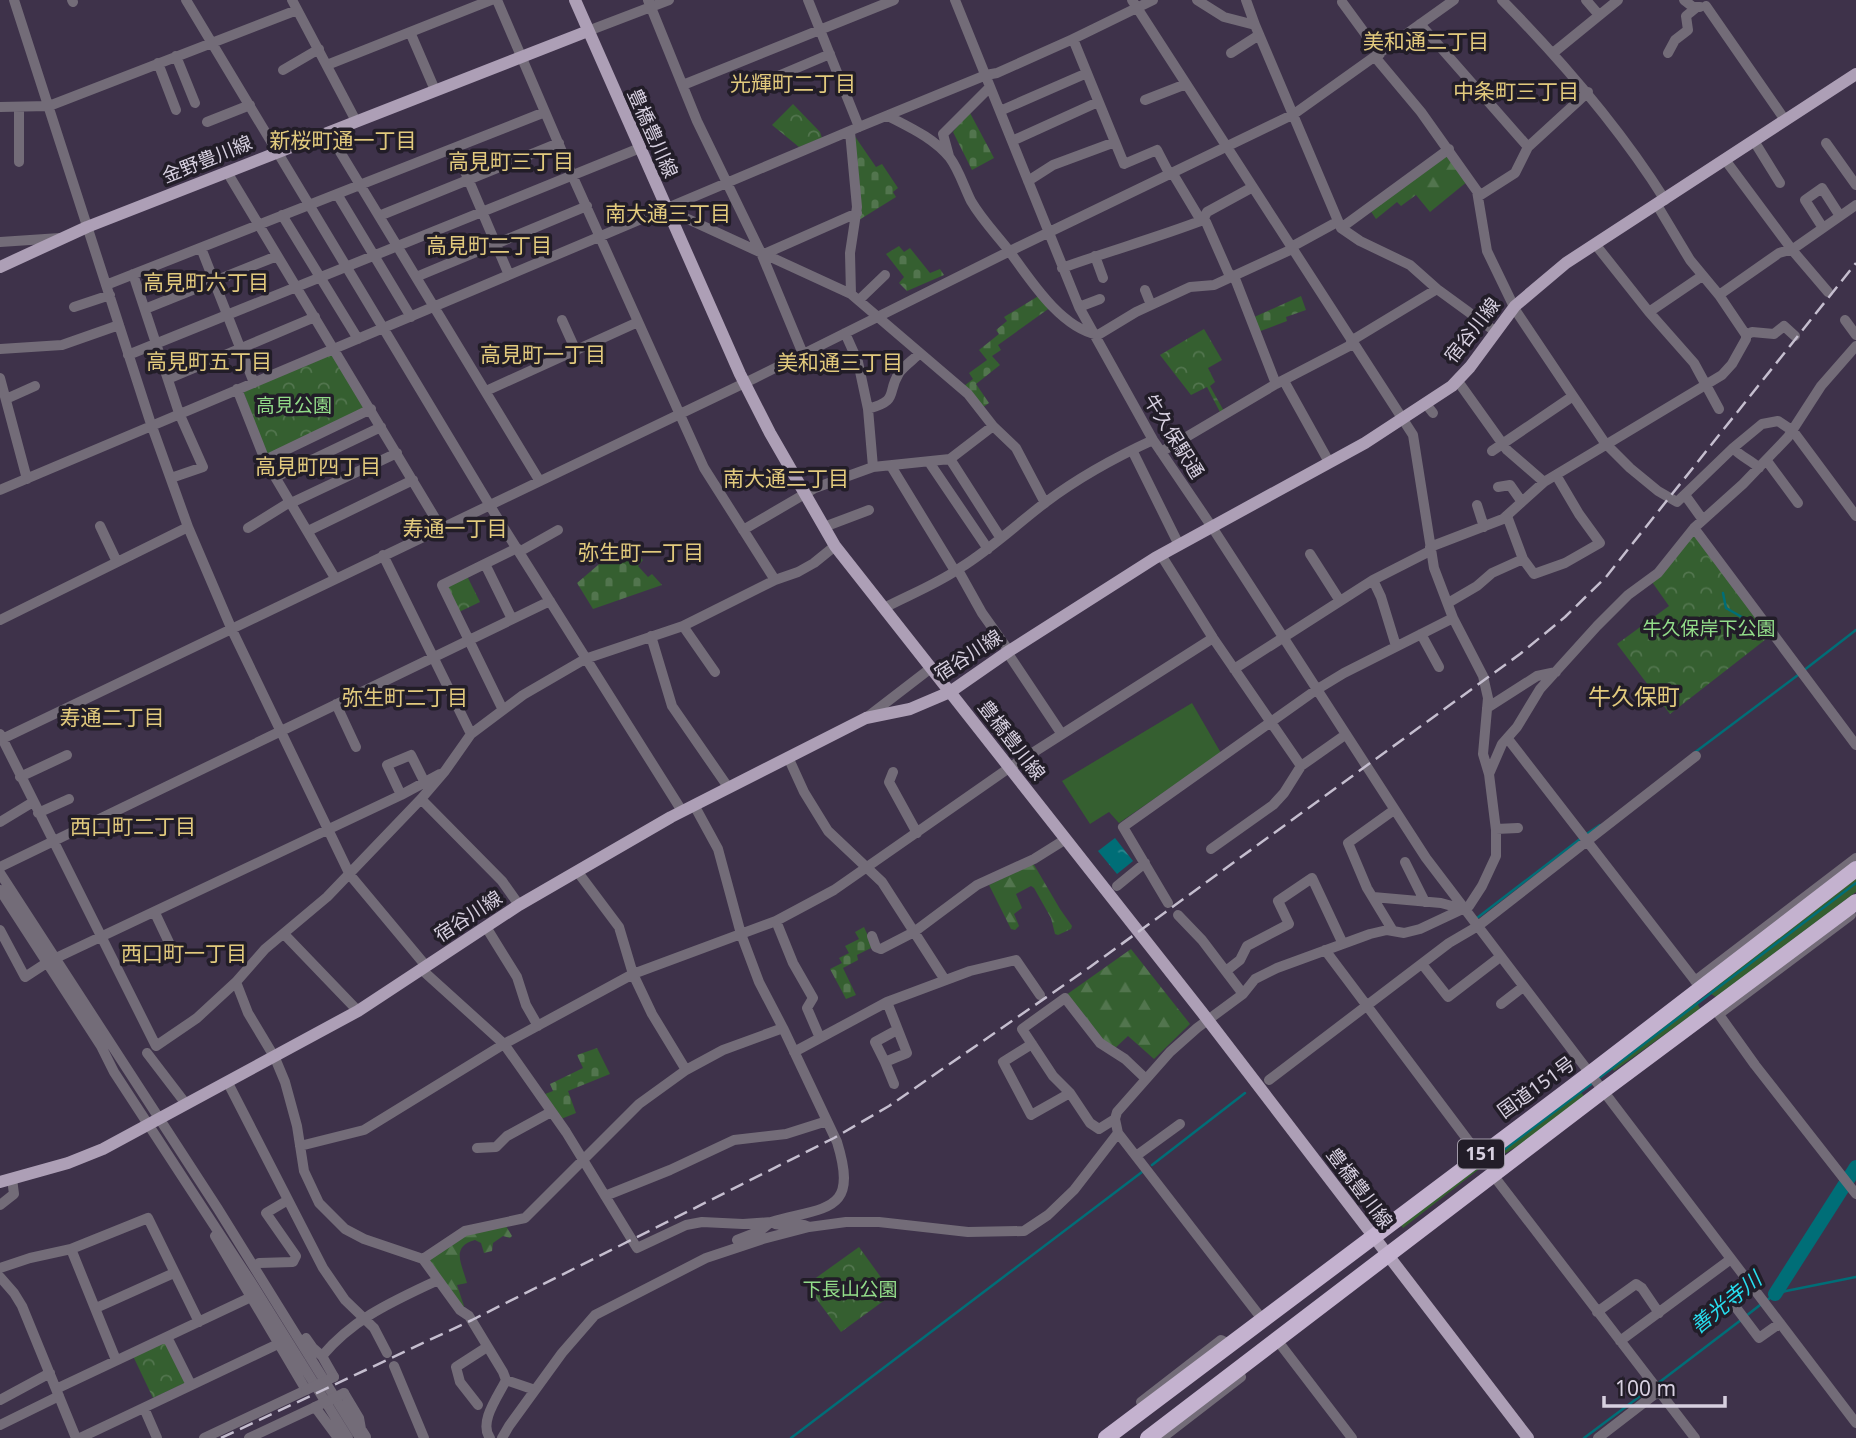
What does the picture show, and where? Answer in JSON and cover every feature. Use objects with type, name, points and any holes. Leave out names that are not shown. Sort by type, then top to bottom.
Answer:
[{"type":"highway","name":"国道151号","points":[[1106,1438],[1591,1073],[1697,984],[1856,869]]},
{"type":"highway","name":"151","points":[[1149,1438],[1604,1090],[1717,1012],[1856,902]]},
{"type":"main road","name":"豊橋豊川線","points":[[575,0],[745,383],[835,546],[1208,1020],[1528,1438]]},
{"type":"main road","name":"金野豊川線","points":[[0,267],[87,227],[588,31]]},
{"type":"main road","name":"宿谷川線","points":[[6,1180],[75,1161],[103,1149],[275,1058],[358,1012],[520,905],[682,811],[866,718],[909,709],[950,692],[1161,555],[1403,419],[1429,409],[1470,368],[1514,306],[1566,263],[1856,74]]},
{"type":"street","points":[[14,0],[151,426],[188,527],[232,630],[350,875],[424,967],[504,1044],[551,1112],[637,1248],[686,1225],[702,1222],[771,1222],[834,1203],[843,1192],[846,1182],[842,1157],[827,1121],[759,982],[741,934],[718,849],[694,805]]},
{"type":"street","points":[[186,0],[489,505],[682,811]]},
{"type":"street","points":[[327,65],[491,0]]},
{"type":"street","points":[[497,0],[572,176],[704,468],[775,580]]},
{"type":"street","points":[[588,31],[649,4],[669,0]]},
{"type":"street","points":[[808,0],[830,54],[854,130],[856,213],[850,253],[855,297]]},
{"type":"street","points":[[683,85],[894,0]]},
{"type":"street","name":"牛久保駅通","points":[[955,0],[1079,307],[1161,453],[1212,527],[1426,858],[1856,1423]]},
{"type":"street","points":[[0,490],[854,130],[986,75],[997,73],[1073,40],[1134,4],[1153,0]]},
{"type":"street","points":[[1197,0],[1224,17],[1257,30]]},
{"type":"street","points":[[1260,0],[1248,4],[1257,30],[1339,225],[1368,245],[1410,265],[1437,289],[1496,332]]},
{"type":"street","points":[[186,1104],[151,1050],[102,938],[1,738],[745,383],[1294,114],[1454,0]]},
{"type":"street","points":[[1234,669],[1373,580],[1430,549],[1507,516],[1544,482],[1725,373],[1746,339],[1719,295],[1702,276],[1638,158],[1588,92],[1502,0]]},
{"type":"street","points":[[1586,0],[1599,15]]},
{"type":"street","points":[[1553,53],[1618,0]]},
{"type":"street","points":[[1684,0],[1693,7],[1704,4]]},
{"type":"street","points":[[1342,2],[1449,149],[1479,196],[1487,251],[1514,306],[1573,397],[1607,444],[1630,468],[1676,502],[1765,422],[1782,422],[1793,431],[1856,516]]},
{"type":"street","points":[[649,4],[683,85],[762,255],[803,354]]},
{"type":"street","points":[[1134,4],[1403,419],[1415,442],[1430,549],[1454,618],[1483,676],[1488,698],[1483,754],[1489,774],[1497,846],[1493,866],[1472,902],[1464,909],[1420,929],[1370,934],[1277,968],[1255,979],[1243,994],[1170,1052],[1117,1112],[1115,1119],[1118,1133],[1262,1320]]},
{"type":"street","points":[[1668,53],[1675,40],[1688,30],[1686,16],[1704,4]]},
{"type":"street","points":[[1704,4],[1785,120]]},
{"type":"street","points":[[0,107],[49,106],[295,5],[356,121]]},
{"type":"street","points":[[1420,24],[1528,147]]},
{"type":"street","points":[[1231,53],[1257,30]]},
{"type":"street","points":[[410,32],[435,90]]},
{"type":"street","points":[[1073,40],[1124,164],[1157,149],[1171,175],[1206,222],[1236,281],[1280,383],[1329,462]]},
{"type":"street","points":[[283,70],[319,49]]},
{"type":"street","points":[[778,76],[830,54]]},
{"type":"street","points":[[176,56],[195,103]]},
{"type":"street","points":[[158,63],[176,110]]},
{"type":"street","points":[[1000,111],[1087,73]]},
{"type":"street","points":[[1145,100],[1186,85]]},
{"type":"street","points":[[990,87],[943,134],[949,156],[972,202],[1053,306],[1084,331],[1098,335],[1116,323],[1190,287],[1214,285],[1339,225],[1449,149]]},
{"type":"street","points":[[1479,196],[1515,173],[1528,147],[1588,92]]},
{"type":"street","points":[[1012,141],[1098,102]]},
{"type":"street","points":[[207,122],[250,105]]},
{"type":"street","points":[[19,107],[19,162]]},
{"type":"street","points":[[74,307],[133,274],[545,112]]},
{"type":"street","points":[[888,116],[924,135],[949,156]]},
{"type":"street","points":[[328,132],[539,480]]},
{"type":"street","points":[[1754,141],[1780,183]]},
{"type":"street","points":[[1028,181],[1053,165],[1115,142]]},
{"type":"street","points":[[379,216],[559,143]]},
{"type":"street","points":[[1826,143],[1856,185]]},
{"type":"street","points":[[455,148],[509,275]]},
{"type":"street","points":[[128,355],[640,148]]},
{"type":"street","points":[[1726,161],[1828,292]]},
{"type":"street","points":[[227,172],[442,528]]},
{"type":"street","points":[[1062,268],[1135,243],[1148,242],[1203,220],[1207,212],[1251,188]]},
{"type":"street","points":[[1823,228],[1805,200],[1822,188],[1840,216]]},
{"type":"street","points":[[337,194],[411,317]]},
{"type":"street","points":[[1719,295],[1779,253],[1793,249],[1856,205]]},
{"type":"street","points":[[416,277],[587,206]]},
{"type":"street","points":[[666,209],[855,297],[920,353],[948,370],[993,426],[1016,448],[1045,503]]},
{"type":"street","points":[[762,255],[856,213]]},
{"type":"street","points":[[282,215],[358,339]]},
{"type":"street","points":[[0,242],[64,238]]},
{"type":"street","points":[[14,241],[15,261]]},
{"type":"street","points":[[1594,244],[1648,312],[1694,363],[1719,409]]},
{"type":"street","points":[[201,248],[254,383]]},
{"type":"street","points":[[145,309],[277,257]]},
{"type":"street","points":[[1095,257],[1103,278]]},
{"type":"street","points":[[133,274],[179,413],[203,467],[171,478]]},
{"type":"street","points":[[855,297],[885,275]]},
{"type":"street","points":[[1648,312],[1702,276]]},
{"type":"street","points":[[1161,453],[1352,343],[1437,289]]},
{"type":"street","points":[[1145,290],[1151,305]]},
{"type":"street","points":[[1079,307],[1100,299]]},
{"type":"street","points":[[167,379],[315,317]]},
{"type":"street","points":[[562,320],[576,351]]},
{"type":"street","points":[[1845,320],[1856,335]]},
{"type":"street","points":[[486,391],[638,321]]},
{"type":"street","points":[[0,349],[62,345],[119,325]]},
{"type":"street","points":[[1746,335],[1752,332],[1774,334],[1784,326],[1795,336]]},
{"type":"street","points":[[845,333],[858,362],[868,409],[873,467]]},
{"type":"street","points":[[1489,774],[1496,753],[1531,702],[1556,672],[1628,595],[1658,573],[1694,528],[1763,464],[1793,431],[1821,386],[1856,346]]},
{"type":"street","points":[[868,409],[890,399],[900,373],[920,353]]},
{"type":"street","points":[[0,379],[27,479]]},
{"type":"street","points":[[1457,380],[1507,450],[1544,482]]},
{"type":"street","points":[[4,401],[34,386]]},
{"type":"street","points":[[237,389],[265,460],[335,578]]},
{"type":"street","points":[[1492,451],[1573,397]]},
{"type":"street","points":[[265,460],[371,409]]},
{"type":"street","points":[[0,430],[12,426]]},
{"type":"street","points":[[743,530],[804,494],[873,467],[950,459],[993,426]]},
{"type":"street","points":[[276,477],[381,427]]},
{"type":"street","points":[[884,608],[957,571],[1045,503],[1153,440]]},
{"type":"street","points":[[1733,448],[1741,457],[1763,464],[1798,502]]},
{"type":"street","points":[[1132,450],[1179,545]]},
{"type":"street","points":[[248,527],[291,502],[397,453]]},
{"type":"street","points":[[950,459],[1000,537]]},
{"type":"street","points":[[929,462],[988,549]]},
{"type":"street","points":[[891,466],[982,613],[1062,733]]},
{"type":"street","points":[[1507,516],[1523,559],[1535,573],[1565,564],[1601,547],[1556,475]]},
{"type":"street","points":[[308,531],[413,480]]},
{"type":"street","points":[[1498,487],[1511,485],[1522,502]]},
{"type":"street","points":[[1685,495],[1703,520]]},
{"type":"street","points":[[1477,505],[1484,527]]},
{"type":"street","points":[[824,527],[869,510]]},
{"type":"street","points":[[100,526],[117,562]]},
{"type":"street","points":[[0,620],[188,527]]},
{"type":"street","points":[[1694,528],[1856,744]]},
{"type":"street","points":[[503,710],[442,585],[558,530]]},
{"type":"street","points":[[126,1067],[197,1018],[236,982],[265,949],[350,875],[421,799],[471,734],[503,710],[532,689],[585,659],[683,626],[814,563],[835,546]]},
{"type":"street","points":[[1310,554],[1340,601]]},
{"type":"street","points":[[383,555],[471,734]]},
{"type":"street","points":[[1161,555],[1213,639],[1301,766]]},
{"type":"street","points":[[1448,603],[1477,586],[1492,573],[1523,559]]},
{"type":"street","points":[[485,564],[512,619]]},
{"type":"street","points":[[1373,580],[1396,646]]},
{"type":"street","points":[[0,867],[550,601]]},
{"type":"street","points":[[1168,903],[1123,827],[1316,690],[1454,618]]},
{"type":"street","points":[[683,626],[715,672]]},
{"type":"street","points":[[1421,634],[1439,667]]},
{"type":"street","points":[[651,636],[672,706],[728,787]]},
{"type":"street","points":[[300,1146],[364,1130],[504,1044],[633,974],[776,920],[834,890],[1009,768],[1213,639]]},
{"type":"street","points":[[866,718],[931,668]]},
{"type":"street","points":[[1486,708],[1537,676],[1556,672]]},
{"type":"street","points":[[336,704],[356,747]]},
{"type":"street","points":[[1211,849],[1273,804],[1284,793],[1301,766],[1345,735]]},
{"type":"street","points":[[1508,739],[1697,984],[1856,858]]},
{"type":"street","points":[[20,777],[67,755]]},
{"type":"street","points":[[401,795],[387,765],[411,755],[424,781]]},
{"type":"street","points":[[1269,1080],[1449,943],[1478,926],[1696,756]]},
{"type":"street","points":[[788,757],[804,792],[828,831],[882,882],[945,980]]},
{"type":"street","points":[[0,930],[24,977],[52,960],[401,795],[445,771]]},
{"type":"street","points":[[893,772],[888,782],[917,833]]},
{"type":"street","points":[[38,813],[69,799]]},
{"type":"street","points":[[421,799],[502,881],[520,905]]},
{"type":"street","points":[[0,822],[33,802]]},
{"type":"street","points":[[1393,931],[1367,888],[1348,843],[1394,810]]},
{"type":"street","points":[[1496,829],[1518,828]]},
{"type":"street","points":[[872,936],[876,947],[881,948],[914,932],[977,886],[1034,859],[1066,839]]},
{"type":"street","points":[[1405,862],[1425,902]]},
{"type":"street","points":[[1117,886],[1144,863]]},
{"type":"street","points":[[577,871],[619,927],[633,974],[652,1014],[686,1070]]},
{"type":"street","points":[[0,873],[153,1121],[360,1438]]},
{"type":"street","points":[[1226,971],[1240,960],[1247,946],[1289,924],[1278,901],[1312,878],[1343,944]]},
{"type":"street","points":[[0,890],[126,1067],[153,1121]]},
{"type":"street","points":[[1373,897],[1441,903],[1464,909]]},
{"type":"street","points":[[1850,1186],[1717,1012],[1856,912]]},
{"type":"street","points":[[155,913],[173,951]]},
{"type":"street","points":[[1178,915],[1202,940],[1243,994]]},
{"type":"street","points":[[776,920],[793,963],[813,998],[807,1008],[820,1038]]},
{"type":"street","points":[[486,927],[517,977],[526,1005],[538,1026]]},
{"type":"street","points":[[284,934],[358,1012]]},
{"type":"street","points":[[1325,950],[1479,1155]]},
{"type":"street","points":[[1422,964],[1448,997],[1500,957]]},
{"type":"street","points":[[794,1052],[887,1002],[993,965],[1016,960],[1040,995]]},
{"type":"street","points":[[236,982],[248,1013],[275,1058],[291,1099],[304,1171],[319,1202],[345,1228],[364,1238],[423,1259],[460,1310],[469,1316],[506,1380],[535,1390]]},
{"type":"street","points":[[1501,1004],[1523,987]]},
{"type":"street","points":[[1115,1119],[1099,1129],[1090,1123],[1022,1029],[1065,998],[1100,1043],[1125,1059],[1146,1079]]},
{"type":"street","points":[[885,1062],[907,1053],[887,1002]]},
{"type":"street","points":[[423,1259],[465,1231],[524,1218],[639,1104],[686,1070],[723,1050],[783,1028]]},
{"type":"street","points":[[894,1084],[875,1042],[897,1030]]},
{"type":"street","points":[[1032,1044],[1003,1062],[1031,1115],[1070,1093]]},
{"type":"street","points":[[228,1083],[323,1268],[345,1300],[374,1328],[387,1353]]},
{"type":"street","points":[[477,1148],[496,1147],[507,1136],[551,1112]]},
{"type":"street","points":[[605,1196],[734,1140],[786,1134],[827,1121]]},
{"type":"street","points":[[1136,1156],[1180,1124]]},
{"type":"street","points":[[706,1258],[809,1227],[879,1222],[968,1232],[1024,1231],[1048,1215],[1074,1190],[1118,1133]]},
{"type":"street","points":[[1493,1175],[1695,1438]]},
{"type":"street","points":[[0,1205],[15,1194],[6,1180]]},
{"type":"street","points":[[259,1263],[293,1262],[296,1256],[266,1213],[288,1200]]},
{"type":"street","points":[[204,1438],[334,1377],[242,1235],[212,1211]]},
{"type":"street","points":[[212,1211],[217,1242],[306,1390]]},
{"type":"street","points":[[212,1211],[348,1438]]},
{"type":"street","points":[[0,1268],[71,1249],[148,1218],[199,1322]]},
{"type":"street","points":[[771,1222],[776,1225],[793,1223],[809,1227]]},
{"type":"street","points":[[502,1438],[562,1353],[595,1315],[706,1258],[727,1244],[760,1231],[771,1222]]},
{"type":"street","points":[[71,1249],[116,1360]]},
{"type":"street","points":[[1620,1341],[1731,1259]]},
{"type":"street","points":[[96,1308],[174,1273]]},
{"type":"street","points":[[0,1277],[22,1306],[78,1438],[278,1344]]},
{"type":"street","points":[[322,1356],[362,1318],[438,1280]]},
{"type":"street","points":[[1748,1280],[1728,1297],[1759,1338],[1780,1323]]},
{"type":"street","points":[[1597,1312],[1636,1284],[1642,1288],[1659,1313]]},
{"type":"street","points":[[0,1425],[116,1360],[249,1298]]},
{"type":"street","points":[[167,1337],[191,1385]]},
{"type":"street","points":[[1094,1438],[1221,1340],[1229,1344]]},
{"type":"street","points":[[1277,1340],[1352,1438]]},
{"type":"street","points":[[478,1405],[460,1382],[456,1367],[487,1347]]},
{"type":"street","points":[[394,1366],[424,1438]]},
{"type":"street","points":[[1162,1438],[1241,1377],[1238,1369]]},
{"type":"street","points":[[0,1400],[50,1373]]},
{"type":"street","points":[[490,1438],[486,1432],[487,1420],[506,1380]]},
{"type":"street","points":[[1598,1438],[1655,1386]]},
{"type":"street","points":[[249,1438],[344,1393],[367,1438]]},
{"type":"street","points":[[315,1407],[338,1438]]},
{"type":"street","points":[[144,1408],[157,1438]]},
{"type":"green space","points":[[793,104],[820,132],[822,138],[799,147],[772,125]]},
{"type":"green space","points":[[969,111],[994,158],[972,170],[953,132]]},
{"type":"green space","points":[[854,135],[876,167],[882,164],[898,188],[893,192],[896,197],[859,220]]},
{"type":"green space","points":[[1445,155],[1468,181],[1430,212],[1416,195],[1401,206],[1397,202],[1376,219],[1370,210]]},
{"type":"green space","points":[[899,246],[904,252],[910,248],[930,273],[940,269],[944,275],[907,291],[899,283],[904,277],[886,254]]},
{"type":"green space","points":[[1040,295],[1051,307],[998,345],[1001,350],[992,356],[1000,365],[976,384],[989,403],[982,408],[964,386],[973,379],[969,373],[987,360],[979,350],[999,334],[996,330],[1007,321],[1004,317]]},
{"type":"green space","points":[[1301,296],[1306,310],[1258,332],[1252,318]]},
{"type":"green space","points":[[1204,329],[1222,360],[1208,368],[1215,382],[1210,386],[1225,413],[1221,414],[1207,387],[1191,395],[1160,355]]},
{"type":"green space","name":"高見公園","points":[[331,355],[364,409],[269,454],[243,391]]},
{"type":"green space","name":"牛久保岸下公園","points":[[1694,532],[1770,636],[1670,714],[1617,644],[1669,606],[1652,582]]},
{"type":"green space","points":[[625,542],[643,560],[638,566],[648,577],[652,574],[662,585],[593,609],[577,583]]},
{"type":"green space","points":[[467,576],[480,602],[459,612],[446,586]]},
{"type":"green space","points":[[1192,703],[1221,753],[1119,823],[1109,812],[1090,824],[1062,781]]},
{"type":"green space","points":[[1033,863],[1072,926],[1058,935],[1055,934],[1051,918],[1034,888],[1031,886],[1016,894],[1022,908],[1014,914],[1019,926],[1015,930],[1011,929],[989,885]]},
{"type":"green space","points":[[1856,873],[1856,892],[1716,997],[1708,992]]},
{"type":"green space","points":[[864,927],[873,947],[857,955],[858,960],[843,968],[856,995],[846,999],[830,969],[842,963],[839,958],[849,953],[845,946],[859,939],[855,932]]},
{"type":"green space","points":[[1131,949],[1190,1024],[1154,1059],[1128,1036],[1113,1050],[1102,1041],[1066,995]]},
{"type":"green space","points":[[1696,1000],[1700,1009],[1614,1071],[1608,1063]]},
{"type":"green space","points":[[597,1048],[610,1074],[568,1091],[576,1113],[561,1119],[545,1094],[553,1091],[550,1084],[583,1068],[577,1055]]},
{"type":"green space","points":[[1579,1090],[1584,1096],[1534,1136],[1478,1170],[1403,1228],[1398,1222]]},
{"type":"green space","points":[[506,1226],[512,1236],[503,1236],[493,1243],[492,1251],[484,1253],[481,1243],[475,1240],[462,1247],[460,1257],[467,1283],[457,1285],[466,1312],[428,1261],[467,1233]]},
{"type":"green space","name":"下長山公園","points":[[859,1247],[893,1294],[841,1332],[806,1285]]},
{"type":"green space","points":[[165,1340],[185,1383],[153,1398],[133,1356]]},
{"type":"water","points":[[1115,838],[1133,861],[1117,874],[1098,851]]},
{"type":"waterway","points":[[1723,593],[1726,608],[1747,620],[1751,634]]},
{"type":"waterway","points":[[1803,671],[1856,630]]},
{"type":"waterway","points":[[1694,753],[1798,675]]},
{"type":"waterway","points":[[1585,835],[1600,825]]},
{"type":"waterway","points":[[1477,918],[1580,839]]},
{"type":"waterway","points":[[1599,1078],[1856,883]]},
{"type":"waterway","points":[[1493,1158],[1594,1082]]},
{"type":"waterway","points":[[1152,1165],[1245,1093]]},
{"type":"waterway","name":"善光寺川","points":[[1775,1294],[1856,1167]]},
{"type":"waterway","points":[[791,1438],[1142,1172]]},
{"type":"waterway","points":[[1766,1301],[1775,1294],[1786,1291],[1856,1277]]},
{"type":"waterway","name":"善光寺川","points":[[1746,1316],[1760,1305]]},
{"type":"waterway","name":"善光寺川","points":[[1657,1384],[1741,1320]]},
{"type":"waterway","name":"善光寺川","points":[[1584,1438],[1651,1388]]},
{"type":"railway","points":[[221,1438],[472,1320],[834,1138],[889,1106],[1090,967],[1520,654],[1565,617],[1606,577],[1856,263]]},
{"type":"district","name":"美和通二丁目","points":[[1426,42]]},
{"type":"district","name":"光輝町二丁目","points":[[793,84]]},
{"type":"district","name":"中条町三丁目","points":[[1516,92]]},
{"type":"district","name":"新桜町通一丁目","points":[[343,141]]},
{"type":"district","name":"高見町三丁目","points":[[511,162]]},
{"type":"district","name":"南大通三丁目","points":[[668,214]]},
{"type":"district","name":"高見町二丁目","points":[[489,246]]},
{"type":"district","name":"高見町六丁目","points":[[206,283]]},
{"type":"district","name":"高見町一丁目","points":[[543,355]]},
{"type":"district","name":"高見町五丁目","points":[[209,362]]},
{"type":"district","name":"美和通三丁目","points":[[840,363]]},
{"type":"district","name":"高見町四丁目","points":[[318,467]]},
{"type":"district","name":"南大通二丁目","points":[[786,479]]},
{"type":"district","name":"寿通一丁目","points":[[455,529]]},
{"type":"district","name":"弥生町一丁目","points":[[641,553]]},
{"type":"district","name":"牛久保町","points":[[1634,697]]},
{"type":"district","name":"弥生町二丁目","points":[[405,698]]},
{"type":"district","name":"寿通二丁目","points":[[112,718]]},
{"type":"district","name":"西口町二丁目","points":[[133,827]]},
{"type":"district","name":"西口町一丁目","points":[[184,954]]}]
